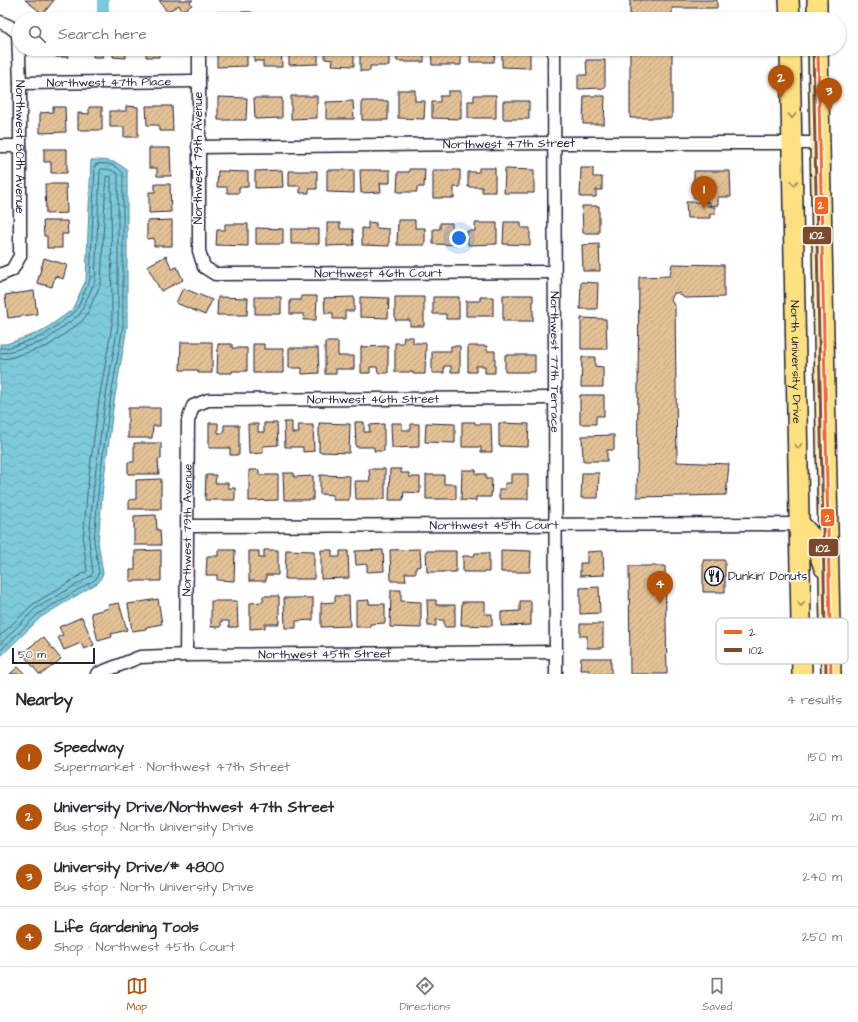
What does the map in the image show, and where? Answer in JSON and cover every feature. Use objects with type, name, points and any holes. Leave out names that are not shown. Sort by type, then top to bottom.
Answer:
[{"type":"main road","points":[[789,0],[790,12]]},
{"type":"main road","points":[[817,0],[817,12]]},
{"type":"main road","name":"North University Drive","points":[[790,56],[801,618]]},
{"type":"main road","points":[[818,56],[830,618]]},
{"type":"main road","points":[[799,474],[816,512],[828,525]]},
{"type":"main road","points":[[800,524],[808,531],[814,540],[829,580]]},
{"type":"main road","name":"North University Drive","points":[[802,664],[802,674]]},
{"type":"main road","points":[[831,664],[831,674]]},
{"type":"street","name":"Northwest 80th Avenue","points":[[0,275],[12,270],[20,256],[19,56]]},
{"type":"street","name":"Northwest 79th Avenue","points":[[198,56],[198,251],[204,267]]},
{"type":"street","name":"Northwest 77th Terrace","points":[[554,56],[556,674]]},
{"type":"street","name":"Northwest 47th Place","points":[[20,83],[198,81]]},
{"type":"street","name":"Northwest 47th Street","points":[[198,147],[554,143],[820,143]]},
{"type":"street","points":[[0,146],[20,146]]},
{"type":"street","name":"Northwest 46th Court","points":[[204,267],[216,274],[554,272]]},
{"type":"street","name":"Northwest 46th Street","points":[[193,406],[208,400],[555,398]]},
{"type":"street","name":"Northwest 79th Avenue","points":[[186,655],[188,421],[193,406]]},
{"type":"street","name":"Northwest 45th Court","points":[[188,526],[800,524]]},
{"type":"street","name":"Northwest 45th Street","points":[[97,674],[140,657],[186,655],[556,652]]},
{"type":"water","points":[[91,160],[110,161],[119,164],[127,170],[127,327],[114,402],[103,485],[98,542],[103,573],[99,582],[41,617],[0,657],[0,344],[6,344],[41,332],[72,310],[86,280]]},
{"type":"building","points":[[25,0],[54,0],[45,12],[40,12]]},
{"type":"building","points":[[159,0],[193,0],[190,2],[192,5],[182,11],[179,5],[167,12]]},
{"type":"building","points":[[630,0],[717,0],[717,8],[672,8],[672,12],[630,12]]},
{"type":"building","points":[[56,56],[68,56],[68,57]]},
{"type":"building","points":[[126,56],[126,58],[113,57]]},
{"type":"building","points":[[146,56],[159,56],[159,57]]},
{"type":"building","points":[[217,56],[247,56],[247,66],[217,67]]},
{"type":"building","points":[[254,56],[281,56],[282,67],[263,67],[263,61],[254,61]]},
{"type":"building","points":[[289,56],[318,56],[318,64],[289,65]]},
{"type":"building","points":[[325,56],[354,56],[354,66],[332,65],[333,60],[325,59]]},
{"type":"building","points":[[360,56],[389,56],[389,66],[370,66],[370,71],[360,71]]},
{"type":"building","points":[[397,56],[424,56],[424,62],[397,61]]},
{"type":"building","points":[[431,56],[461,56],[461,65],[432,65]]},
{"type":"building","points":[[470,56],[494,56],[494,62],[470,62]]},
{"type":"building","points":[[502,56],[530,56],[530,68],[502,67]]},
{"type":"building","points":[[630,56],[672,56],[672,118],[630,118]]},
{"type":"building","points":[[586,60],[605,60],[605,88],[578,89],[578,75],[587,75]]},
{"type":"building","points":[[398,90],[415,90],[415,101],[425,101],[424,119],[398,118]]},
{"type":"building","points":[[448,91],[461,91],[461,119],[432,118],[432,102],[440,102],[440,96],[448,96]]},
{"type":"building","points":[[474,95],[496,95],[496,118],[468,118],[468,101],[474,101]]},
{"type":"building","points":[[291,96],[317,96],[317,118],[291,119]]},
{"type":"building","points":[[584,96],[605,96],[604,124],[583,124]]},
{"type":"building","points":[[218,97],[247,98],[246,120],[218,120]]},
{"type":"building","points":[[254,98],[282,98],[282,118],[255,119]]},
{"type":"building","points":[[353,101],[354,119],[326,119],[326,102]]},
{"type":"building","points":[[362,101],[388,101],[388,120],[362,120]]},
{"type":"building","points":[[503,101],[529,101],[529,119],[503,119]]},
{"type":"building","points":[[126,106],[138,107],[138,137],[124,137],[124,127],[110,127],[110,111],[126,111]]},
{"type":"building","points":[[146,106],[172,106],[173,131],[159,131],[159,125],[147,125]]},
{"type":"building","points":[[53,107],[65,107],[66,132],[40,133],[40,113],[53,112]]},
{"type":"building","points":[[89,107],[102,107],[102,130],[78,130],[78,113],[89,114]]},
{"type":"building","points":[[149,148],[170,148],[171,176],[157,176],[157,168],[149,168]]},
{"type":"building","points":[[44,149],[67,149],[67,173],[51,173],[51,162],[44,162]]},
{"type":"building","points":[[479,168],[495,168],[495,192],[482,192],[482,187],[468,187],[468,172],[479,172]]},
{"type":"building","points":[[581,168],[593,168],[593,177],[602,177],[602,190],[596,190],[596,197],[580,197]]},
{"type":"building","points":[[409,169],[425,169],[424,187],[417,187],[417,192],[397,192],[398,172],[409,172]]},
{"type":"building","points":[[505,169],[534,170],[534,193],[504,193]]},
{"type":"building","points":[[282,170],[283,187],[255,188],[255,171]]},
{"type":"building","points":[[327,170],[354,170],[354,193],[327,192]]},
{"type":"building","points":[[360,170],[390,170],[390,183],[380,183],[381,192],[361,193]]},
{"type":"building","points":[[433,170],[460,170],[460,187],[454,187],[454,198],[433,198]]},
{"type":"building","points":[[218,171],[248,172],[248,187],[239,187],[239,193],[227,193],[227,187],[217,187]]},
{"type":"building","points":[[289,171],[317,171],[317,189],[309,189],[309,193],[300,193],[300,186],[289,186]]},
{"type":"building","points":[[694,171],[730,171],[731,197],[718,197],[718,205],[707,206],[707,197],[694,198]]},
{"type":"building","points":[[45,184],[66,184],[67,213],[46,214]]},
{"type":"building","points":[[155,184],[170,184],[171,212],[149,213],[149,192],[155,192]]},
{"type":"building","points":[[686,202],[710,202],[710,207],[715,207],[715,214],[710,214],[710,218],[687,218]]},
{"type":"building","points":[[582,206],[599,206],[599,233],[583,233]]},
{"type":"building","points":[[172,220],[172,246],[154,246],[154,238],[147,239],[147,221]]},
{"type":"building","points":[[398,220],[415,220],[415,228],[425,228],[425,245],[397,245]]},
{"type":"building","points":[[43,221],[67,221],[68,234],[62,234],[62,248],[47,248],[47,236],[44,236]]},
{"type":"building","points":[[368,222],[376,223],[376,228],[389,229],[389,246],[362,245],[362,228],[368,229]]},
{"type":"building","points":[[504,222],[521,222],[521,228],[530,228],[530,245],[503,244]]},
{"type":"building","points":[[327,223],[340,223],[340,229],[353,229],[354,245],[327,246]]},
{"type":"building","points":[[440,223],[452,223],[452,229],[461,229],[461,245],[433,244],[433,229],[440,229]]},
{"type":"building","points":[[475,223],[497,223],[497,244],[468,245],[467,231],[475,231]]},
{"type":"building","points":[[225,224],[248,224],[248,246],[216,245],[217,230],[225,230]]},
{"type":"building","points":[[256,228],[283,229],[283,244],[256,244]]},
{"type":"building","points":[[291,229],[319,229],[319,244],[291,244]]},
{"type":"building","points":[[599,244],[600,271],[583,271],[582,245]]},
{"type":"building","points":[[166,256],[172,269],[177,267],[183,280],[161,291],[147,266]]},
{"type":"building","points":[[44,258],[67,265],[63,279],[55,276],[52,287],[37,283]]},
{"type":"building","points":[[672,264],[724,265],[724,297],[684,298],[679,293],[674,293],[671,300],[675,307],[677,462],[729,464],[726,495],[637,497],[639,277],[670,276]]},
{"type":"building","points":[[581,282],[598,283],[597,309],[580,309]]},
{"type":"building","points":[[183,288],[212,300],[205,315],[176,303]]},
{"type":"building","points":[[34,291],[37,314],[8,318],[5,295]]},
{"type":"building","points":[[503,295],[533,295],[533,321],[503,321]]},
{"type":"building","points":[[301,296],[317,296],[316,320],[303,320],[304,314],[290,314],[290,300],[301,300]]},
{"type":"building","points":[[218,297],[248,298],[247,315],[217,315]]},
{"type":"building","points":[[255,297],[281,297],[281,314],[255,314]]},
{"type":"building","points":[[354,297],[354,311],[345,311],[345,319],[333,319],[333,313],[325,313],[324,298]]},
{"type":"building","points":[[360,297],[389,298],[388,318],[360,317]]},
{"type":"building","points":[[395,297],[424,297],[424,326],[410,326],[410,320],[395,320]]},
{"type":"building","points":[[433,297],[459,297],[459,319],[446,319],[446,314],[433,314]]},
{"type":"building","points":[[480,297],[493,297],[493,316],[466,316],[466,301],[480,301]]},
{"type":"building","points":[[581,318],[606,319],[607,349],[581,349]]},
{"type":"building","points":[[404,337],[413,337],[413,343],[426,343],[425,374],[395,372],[395,343],[403,343]]},
{"type":"building","points":[[181,342],[212,342],[212,373],[198,373],[198,370],[180,370]]},
{"type":"building","points":[[325,342],[338,342],[338,356],[354,356],[354,369],[336,369],[336,374],[325,374]]},
{"type":"building","points":[[218,344],[232,344],[232,348],[247,348],[247,371],[217,373]]},
{"type":"building","points":[[253,344],[264,344],[264,349],[283,349],[283,373],[253,373]]},
{"type":"building","points":[[388,346],[388,373],[378,373],[377,367],[370,367],[370,373],[361,373],[361,347]]},
{"type":"building","points":[[451,346],[460,346],[460,372],[451,372],[451,366],[444,366],[444,373],[432,373],[432,351],[451,351]]},
{"type":"building","points":[[468,346],[487,346],[487,351],[495,351],[495,373],[485,373],[485,366],[476,366],[476,372],[468,372]]},
{"type":"building","points":[[289,348],[318,348],[319,373],[302,374],[302,368],[289,368]]},
{"type":"building","points":[[505,355],[535,355],[535,372],[505,372]]},
{"type":"building","points":[[582,357],[595,357],[595,366],[603,367],[603,387],[581,387]]},
{"type":"building","points":[[580,395],[604,395],[604,416],[596,416],[596,424],[580,424]]},
{"type":"building","points":[[128,408],[160,408],[160,426],[153,426],[152,438],[128,438]]},
{"type":"building","points":[[284,422],[292,422],[292,433],[299,433],[298,425],[313,425],[314,451],[303,452],[303,447],[285,447]]},
{"type":"building","points":[[355,422],[364,422],[364,432],[370,432],[369,425],[384,424],[384,451],[374,451],[374,447],[356,447]]},
{"type":"building","points":[[462,422],[491,424],[492,452],[481,452],[481,447],[462,447]]},
{"type":"building","points":[[209,423],[218,423],[218,433],[224,433],[224,425],[239,425],[239,455],[230,455],[230,448],[209,448]]},
{"type":"building","points":[[264,423],[277,423],[278,445],[263,446],[263,453],[249,454],[248,424],[258,424],[258,432],[264,432]]},
{"type":"building","points":[[319,423],[350,424],[349,453],[319,452]]},
{"type":"building","points":[[391,423],[402,423],[402,430],[411,430],[411,424],[419,424],[419,447],[392,448]]},
{"type":"building","points":[[426,423],[455,424],[455,443],[425,442]]},
{"type":"building","points":[[499,423],[529,424],[528,447],[499,446]]},
{"type":"building","points":[[614,435],[614,450],[607,450],[607,461],[583,461],[582,436]]},
{"type":"building","points":[[134,443],[161,443],[161,459],[158,459],[159,474],[128,474],[128,462],[134,462]]},
{"type":"building","points":[[369,469],[385,469],[385,499],[356,499],[355,481],[370,481]]},
{"type":"building","points":[[390,469],[401,469],[401,473],[409,473],[409,477],[420,477],[420,493],[404,492],[403,500],[389,500]]},
{"type":"building","points":[[249,470],[259,470],[259,475],[278,475],[278,500],[249,501]]},
{"type":"building","points":[[462,470],[476,470],[476,474],[486,474],[486,479],[492,479],[491,497],[476,497],[476,501],[461,500]]},
{"type":"building","points":[[283,473],[294,473],[294,477],[313,476],[313,500],[284,500]]},
{"type":"building","points":[[582,473],[599,473],[598,498],[581,498]]},
{"type":"building","points":[[511,474],[528,474],[528,499],[499,499],[499,489],[505,489],[505,483],[511,483]]},
{"type":"building","points":[[206,475],[216,475],[215,483],[228,483],[228,488],[235,488],[235,500],[205,500]]},
{"type":"building","points":[[320,475],[350,476],[349,500],[333,500],[333,495],[320,494]]},
{"type":"building","points":[[426,475],[444,475],[444,484],[456,484],[456,499],[426,499]]},
{"type":"building","points":[[161,479],[161,509],[129,509],[129,500],[136,499],[136,480]]},
{"type":"building","points":[[156,515],[157,530],[160,530],[161,545],[134,545],[134,516]]},
{"type":"building","points":[[420,549],[421,566],[416,567],[416,573],[405,573],[406,581],[391,581],[390,550]]},
{"type":"building","points":[[161,550],[161,581],[130,581],[130,570],[135,570],[135,551]]},
{"type":"building","points":[[218,550],[235,550],[234,581],[217,580],[217,575],[206,575],[207,556],[218,556]]},
{"type":"building","points":[[264,550],[278,550],[278,575],[266,575],[266,581],[249,581],[249,551],[259,551],[259,558],[264,558]]},
{"type":"building","points":[[286,550],[314,551],[314,579],[285,579]]},
{"type":"building","points":[[321,550],[332,550],[332,557],[340,557],[340,551],[348,551],[349,578],[321,579]]},
{"type":"building","points":[[383,550],[384,571],[367,572],[367,564],[356,565],[355,551]]},
{"type":"building","points":[[501,550],[531,551],[530,572],[501,572]]},
{"type":"building","points":[[426,551],[456,551],[456,572],[427,572]]},
{"type":"building","points":[[603,551],[604,575],[580,576],[580,563],[587,563],[587,552]]},
{"type":"building","points":[[475,553],[489,553],[489,572],[463,572],[463,556],[474,556]]},
{"type":"building","name":"Dunkin' Donuts","points":[[703,560],[725,560],[725,592],[703,592]]},
{"type":"building","points":[[629,566],[665,566],[667,674],[630,674]]},
{"type":"building","points":[[599,587],[600,613],[580,614],[580,588]]},
{"type":"building","points":[[391,590],[401,590],[401,601],[421,602],[421,628],[390,627]]},
{"type":"building","points":[[263,596],[279,596],[279,624],[265,624],[265,628],[250,629],[250,603],[263,602]]},
{"type":"building","points":[[335,596],[349,596],[350,626],[321,627],[321,603],[335,602]]},
{"type":"building","points":[[284,598],[313,598],[313,620],[296,621],[296,628],[285,628]]},
{"type":"building","points":[[158,599],[162,624],[146,627],[146,629],[132,631],[128,604]]},
{"type":"building","points":[[369,600],[369,604],[385,604],[385,623],[370,624],[370,627],[356,627],[356,601]]},
{"type":"building","points":[[427,600],[436,600],[436,605],[455,605],[455,627],[444,627],[444,620],[436,620],[436,626],[428,626]]},
{"type":"building","points":[[211,601],[237,601],[238,627],[229,627],[229,621],[221,621],[221,627],[211,627]]},
{"type":"building","points":[[520,601],[531,601],[531,625],[501,626],[501,612],[520,611]]},
{"type":"building","points":[[462,602],[485,602],[485,614],[492,614],[492,626],[461,625]]},
{"type":"building","points":[[119,603],[127,630],[111,634],[112,637],[98,641],[91,613],[109,608],[108,605]]},
{"type":"building","points":[[82,617],[94,645],[84,649],[81,643],[64,650],[58,637],[63,635],[59,627]]},
{"type":"building","points":[[580,624],[603,624],[603,648],[587,648],[587,636],[580,636]]},
{"type":"building","points":[[43,637],[61,659],[42,674],[39,674],[22,653]]},
{"type":"building","points":[[581,658],[611,658],[611,674],[589,674],[589,670],[580,670]]},
{"type":"building","points":[[18,667],[25,674],[10,674]]},
{"type":"waterway","points":[[103,0],[103,12]]},
{"type":"transit line","name":"102","points":[[813,56],[825,618]]},
{"type":"transit line","name":"2","points":[[818,56],[830,618]]},
{"type":"transit line","name":"102","points":[[826,664],[826,674]]},
{"type":"transit line","name":"2","points":[[831,664],[831,674]]},
{"type":"place","name":"University Drive/Northwest 47th Street","points":[[781,98]]},
{"type":"place","name":"University Drive/# 4800","points":[[829,111]]},
{"type":"place","name":"Speedway","points":[[704,209]]},
{"type":"place","name":"Dunkin' Donuts","points":[[714,576]]},
{"type":"place","name":"Life Gardening Tools","points":[[660,604]]}]
